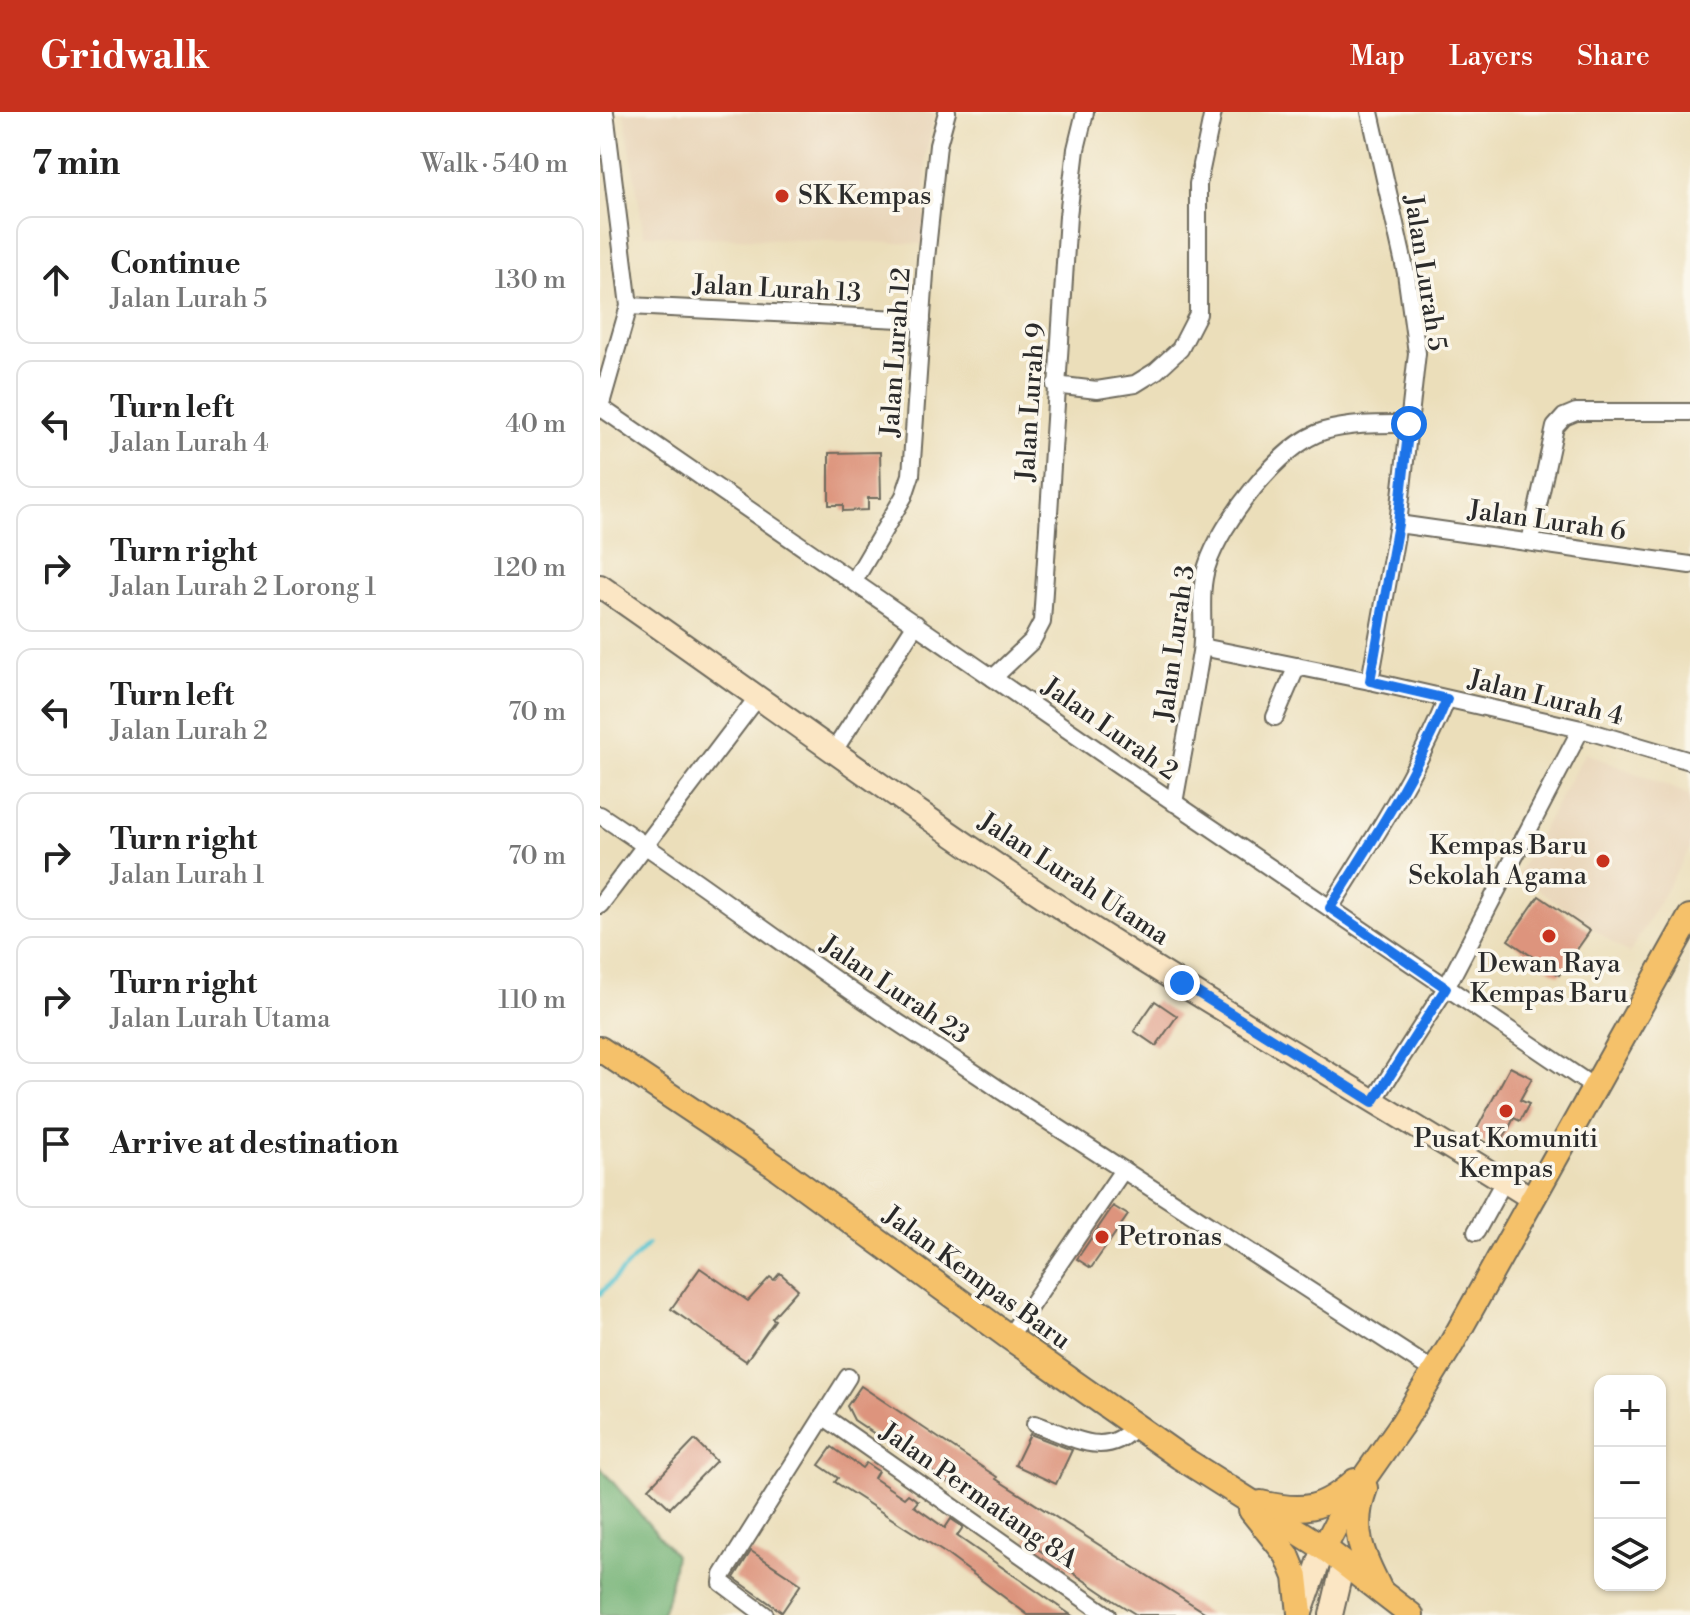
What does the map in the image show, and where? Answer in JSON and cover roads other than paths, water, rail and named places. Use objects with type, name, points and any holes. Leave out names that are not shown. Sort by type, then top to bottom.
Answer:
[{"type":"main road","points":[[1333,1556],[1348,1501],[1435,1372],[1690,917]]},
{"type":"main road","name":"Jalan Kempas Baru","points":[[600,1049],[774,1165],[1009,1337],[1135,1426],[1333,1556],[1411,1615]]},
{"type":"main road","points":[[1243,1499],[1286,1509],[1322,1506],[1339,1496],[1374,1463]]},
{"type":"main road","points":[[1374,1463],[1358,1508],[1357,1531],[1381,1593]]},
{"type":"main road","points":[[1243,1499],[1287,1555],[1296,1577],[1300,1614]]},
{"type":"street","points":[[600,407],[629,306],[605,112]]},
{"type":"street","name":"Jalan Lurah 12","points":[[854,581],[909,485],[938,145],[947,112]]},
{"type":"street","name":"Jalan Lurah 9","points":[[993,678],[1032,641],[1042,622],[1068,216],[1076,149],[1085,112]]},
{"type":"street","points":[[1055,385],[1097,390],[1135,384],[1156,371],[1180,349],[1198,314],[1198,184],[1213,112]]},
{"type":"street","name":"Jalan Lurah 5","points":[[1370,112],[1406,273],[1417,353],[1398,524],[1370,681]]},
{"type":"street","name":"Jalan Lurah 13","points":[[629,306],[922,320]]},
{"type":"street","name":"Jalan Lurah 2","points":[[600,407],[1174,803],[1595,1088]]},
{"type":"street","points":[[1530,542],[1555,427],[1564,417],[1576,412],[1690,412]]},
{"type":"street","name":"Jalan Lurah 3","points":[[1174,803],[1202,647],[1206,568],[1234,512],[1293,446],[1321,431],[1350,425],[1409,424]]},
{"type":"street","name":"Jalan Lurah 6","points":[[1398,524],[1690,565]]},
{"type":"street","name":"Jalan Lurah Utama","points":[[600,586],[833,752],[1066,911],[1531,1198]]},
{"type":"street","points":[[833,752],[916,624]]},
{"type":"street","name":"Jalan Lurah 4","points":[[1202,647],[1581,729],[1690,761]]},
{"type":"street","points":[[1275,717],[1297,666]]},
{"type":"street","points":[[600,905],[757,698]]},
{"type":"street","points":[[1330,908],[1403,791],[1427,748],[1447,699]]},
{"type":"street","points":[[1373,1102],[1446,988],[1581,729]]},
{"type":"street","name":"Jalan Lurah 23","points":[[600,815],[1012,1099],[1435,1372]]},
{"type":"street","points":[[1009,1337],[1123,1170]]},
{"type":"street","points":[[1476,1232],[1504,1181]]},
{"type":"street","points":[[765,1615],[728,1589],[722,1583],[723,1575],[848,1377]]},
{"type":"street","name":"Jalan Permatang 8A","points":[[823,1416],[1107,1615]]},
{"type":"street","points":[[1035,1424],[1102,1446],[1125,1438],[1135,1426]]},
{"type":"street","points":[[1300,1614],[1333,1556]]},
{"type":"street","points":[[1331,1615],[1333,1556]]},
{"type":"waterway","points":[[600,1294],[648,1244]]},
{"type":"place","name":"SK Kempas","points":[[782,196]]},
{"type":"place","name":"Kempas Baru Sekolah Agama","points":[[1603,861]]},
{"type":"place","name":"Dewan Raya Kempas Baru","points":[[1549,936]]},
{"type":"place","name":"Pusat Komuniti Kempas","points":[[1506,1111]]},
{"type":"place","name":"Petronas","points":[[1102,1237]]}]
